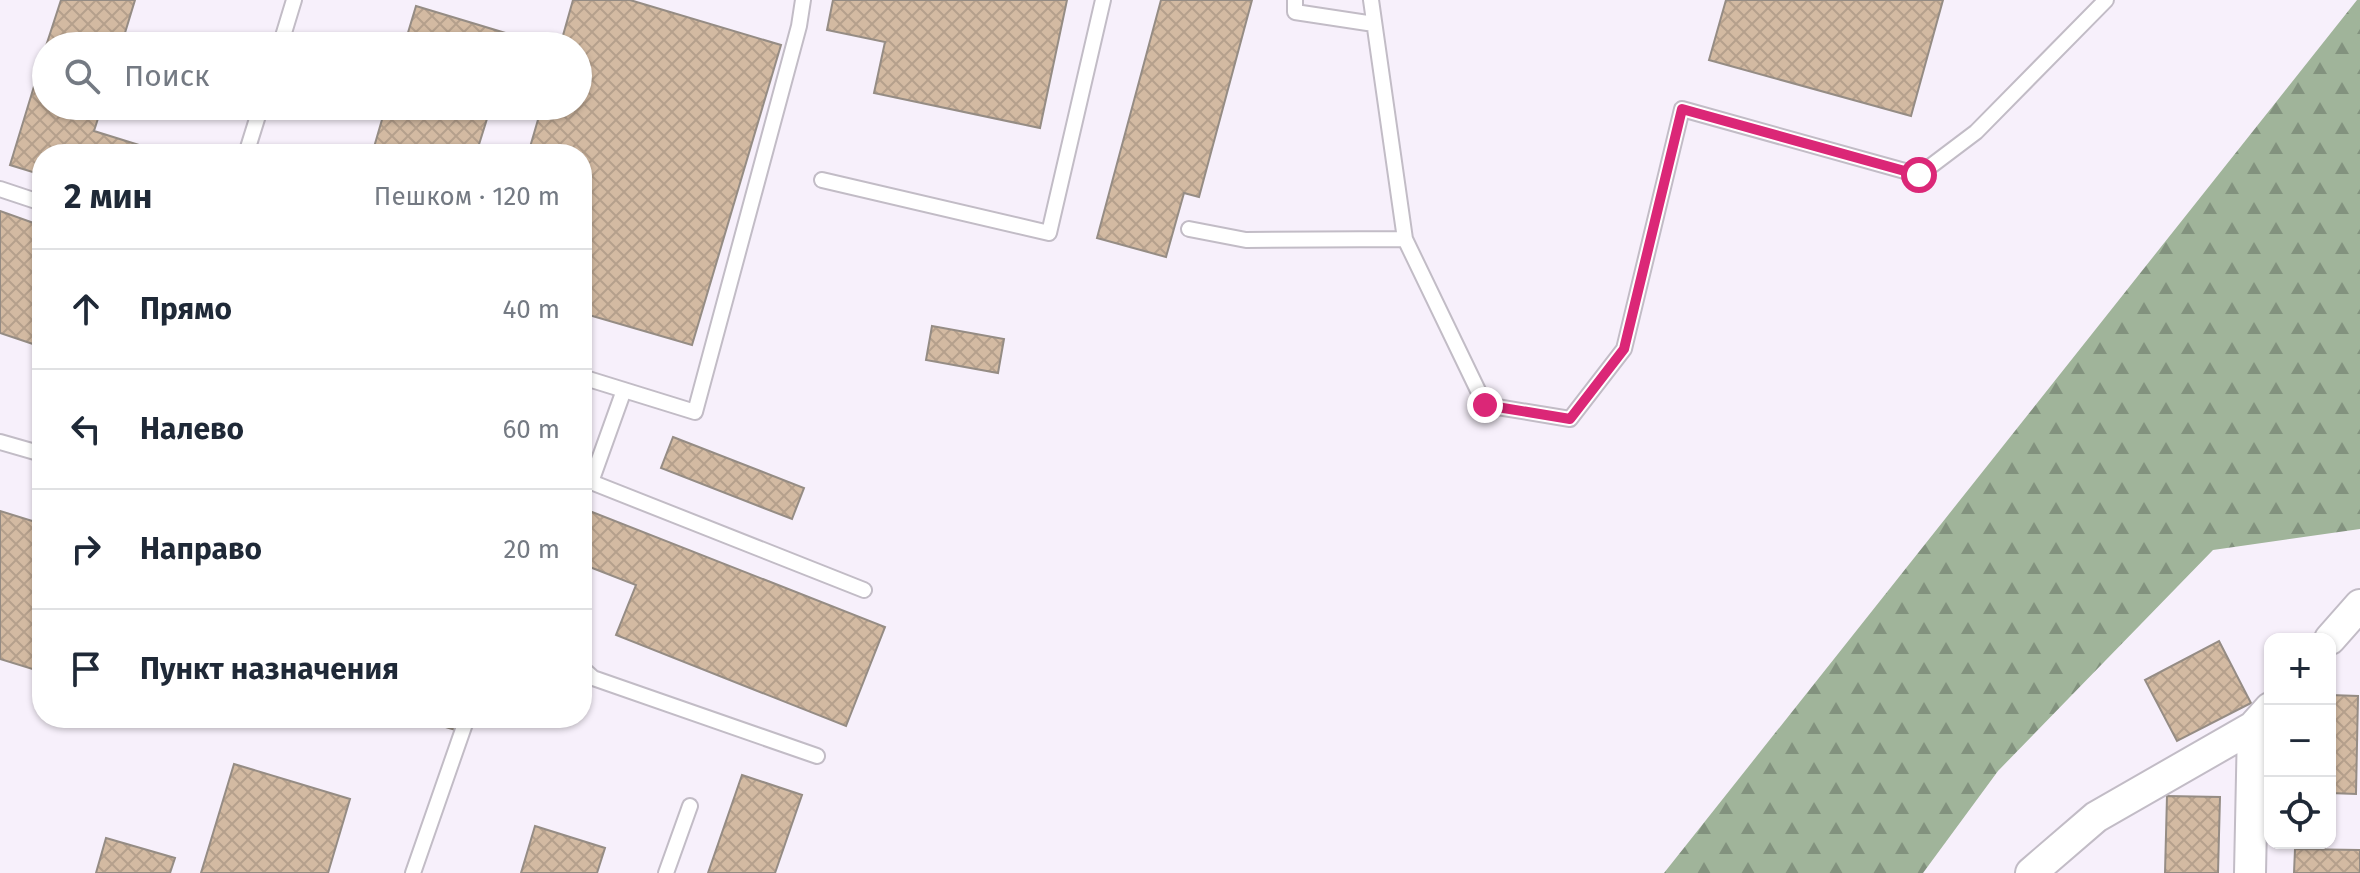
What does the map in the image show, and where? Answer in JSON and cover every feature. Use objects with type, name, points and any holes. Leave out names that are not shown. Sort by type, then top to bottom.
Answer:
[{"type":"street","points":[[2335,633],[2360,605]]},
{"type":"street","points":[[2031,873],[2096,817],[2262,717]]},
{"type":"street","points":[[2250,873],[2262,717]]},
{"type":"lane","points":[[284,32],[294,0]]},
{"type":"lane","points":[[592,380],[695,412],[799,26],[803,0]]},
{"type":"lane","points":[[822,180],[1049,233],[1103,0]]},
{"type":"lane","points":[[1295,0],[1295,12],[1374,24]]},
{"type":"lane","points":[[1371,0],[1405,239],[1485,405],[1570,419],[1624,349],[1682,109],[1919,175],[1976,132],[2106,0]]},
{"type":"lane","points":[[249,144],[257,120]]},
{"type":"lane","points":[[0,189],[32,200]]},
{"type":"lane","points":[[1189,229],[1246,240],[1405,239]]},
{"type":"lane","points":[[592,479],[624,390]]},
{"type":"lane","points":[[0,442],[32,451]]},
{"type":"lane","points":[[592,482],[864,590]]},
{"type":"lane","points":[[592,677],[817,756]]},
{"type":"lane","points":[[413,873],[464,728]]},
{"type":"lane","points":[[666,873],[690,806]]},
{"type":"green space","points":[[2360,0],[2360,529],[2213,550],[1998,771],[1923,873],[1664,873]]},
{"type":"building","points":[[61,0],[135,0],[125,32],[51,32]]},
{"type":"building","points":[[573,0],[630,0],[781,45],[692,345],[592,316],[592,144],[531,144],[538,120],[592,120],[592,32],[564,32]]},
{"type":"building","points":[[833,0],[1067,0],[1040,128],[874,93],[885,42],[827,30]]},
{"type":"building","points":[[1161,0],[1252,0],[1199,197],[1184,193],[1166,257],[1097,238]]},
{"type":"building","points":[[1726,0],[1943,0],[1911,116],[1709,60]]},
{"type":"building","points":[[416,6],[502,32],[408,32]]},
{"type":"building","points":[[32,93],[32,120],[98,120],[94,131],[136,144],[32,144],[32,172],[10,165]]},
{"type":"building","points":[[382,120],[487,120],[479,144],[375,144]]},
{"type":"building","points":[[0,211],[32,222],[32,344],[0,333]]},
{"type":"building","points":[[932,326],[1004,339],[998,373],[926,360]]},
{"type":"building","points":[[673,437],[804,488],[792,519],[661,468]]},
{"type":"building","points":[[0,511],[32,521],[32,669],[0,659]]},
{"type":"building","points":[[592,512],[885,627],[846,726],[616,635],[636,585],[592,568]]},
{"type":"building","points":[[2219,641],[2251,703],[2177,741],[2145,680]]},
{"type":"building","points":[[2336,695],[2358,696],[2356,794],[2336,793]]},
{"type":"building","points":[[234,764],[350,799],[328,873],[201,873]]},
{"type":"building","points":[[742,775],[802,795],[775,873],[708,873]]},
{"type":"building","points":[[2167,796],[2220,797],[2218,873],[2165,873]]},
{"type":"building","points":[[535,826],[605,848],[597,873],[521,873]]},
{"type":"building","points":[[106,838],[175,858],[170,873],[96,873]]},
{"type":"building","points":[[2295,849],[2360,850],[2360,873],[2294,873]]},
{"type":"route","points":[[1485,405],[1570,419],[1624,349],[1682,109],[1919,175]]}]
